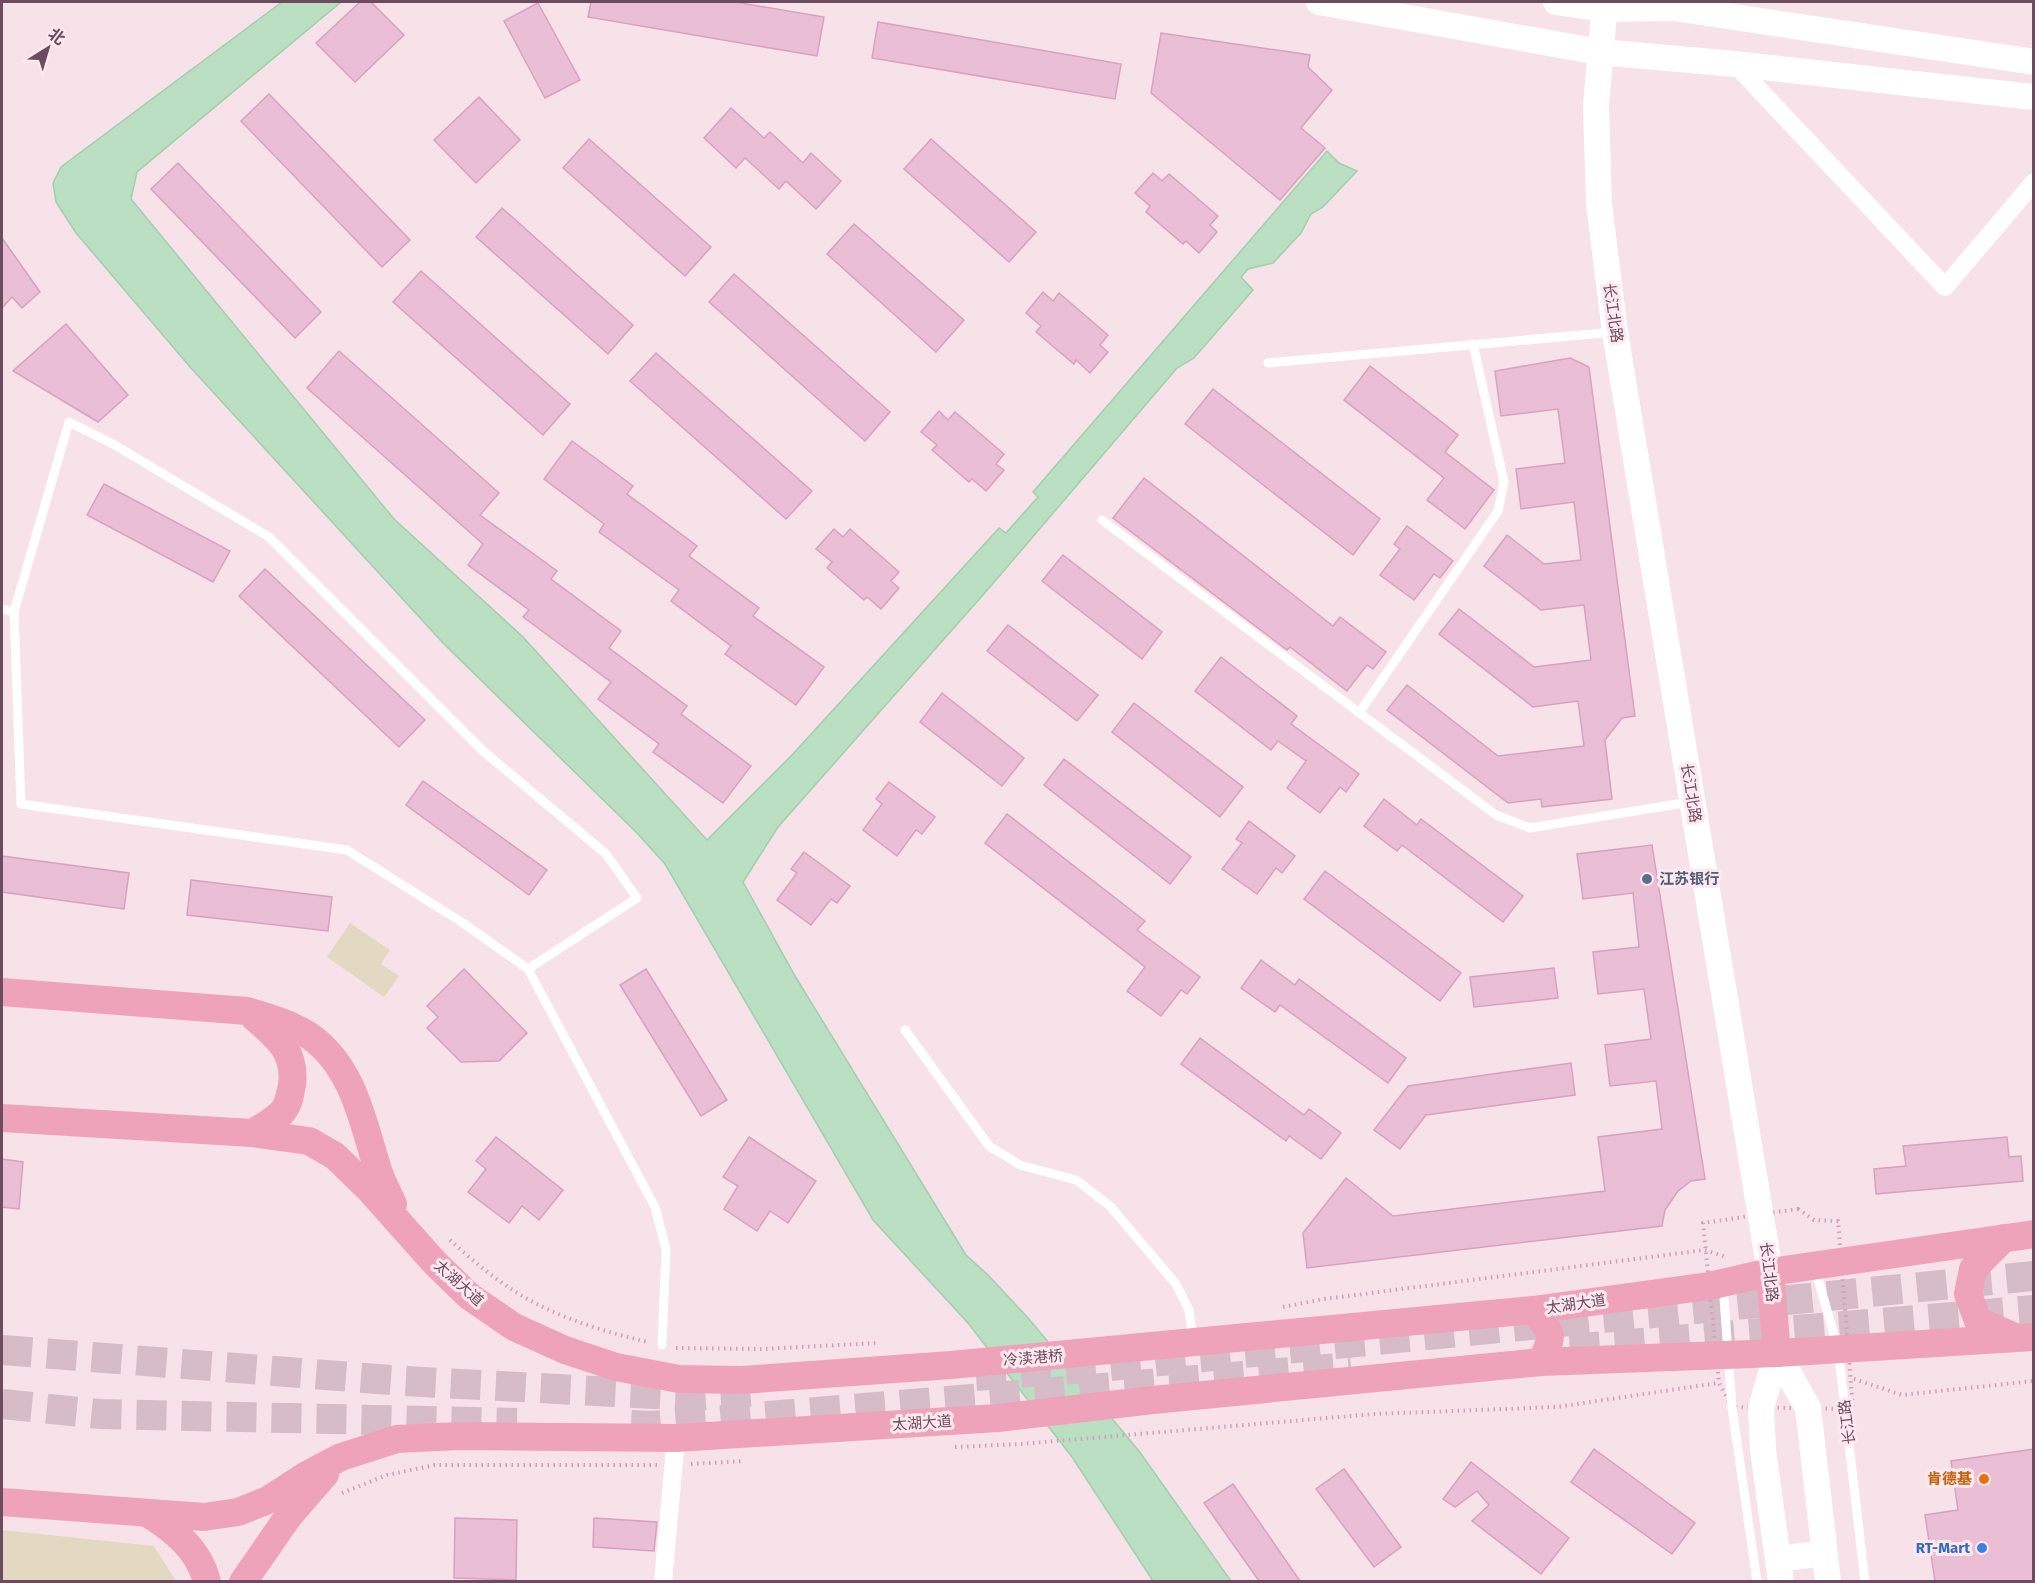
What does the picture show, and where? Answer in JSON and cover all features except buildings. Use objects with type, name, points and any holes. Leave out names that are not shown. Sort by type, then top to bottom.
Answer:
[{"type":"main road","points":[[1319,2],[1600,51],[2034,97]]},
{"type":"main road","points":[[1556,2],[1674,8],[2034,62]]},
{"type":"main road","name":"长江北路","points":[[1604,5],[1596,106],[1599,204],[1615,332],[1770,1272],[1778,1353],[1761,1408],[1763,1450],[1780,1570]]},
{"type":"main road","points":[[2,992],[247,1011],[277,1020],[311,1037],[339,1065],[352,1092],[379,1173],[402,1226]]},
{"type":"main road","points":[[247,1011],[279,1039],[290,1058],[292,1079],[290,1096],[284,1110],[277,1118],[252,1133]]},
{"type":"main road","name":"太湖大道","points":[[2,1118],[252,1133],[309,1141],[335,1156],[469,1296],[514,1327],[565,1350],[616,1367],[679,1379],[742,1380],[951,1365]]},
{"type":"main road","name":"太湖大道","points":[[1115,1350],[1533,1310],[1725,1270],[1770,1272],[2034,1234]]},
{"type":"main road","points":[[2004,1238],[1973,1269],[1968,1294],[1978,1321],[2025,1337]]},
{"type":"main road","points":[[1533,1310],[1549,1329],[1550,1344],[1541,1362],[1729,1366],[1778,1353],[1839,1362],[2025,1337]]},
{"type":"main road","name":"冷渎港桥","points":[[951,1365],[1115,1350]]},
{"type":"main road","points":[[1778,1353],[1808,1408],[1828,1581]]},
{"type":"main road","name":"太湖大道","points":[[2,1502],[204,1516],[238,1512],[268,1500],[305,1476],[341,1457],[397,1439],[458,1436],[675,1452],[1153,1400],[1541,1362]]},
{"type":"main road","points":[[243,1581],[288,1516],[341,1457]]},
{"type":"main road","points":[[147,1513],[172,1529],[193,1551],[207,1581]]},
{"type":"main road","points":[[1780,1570],[1824,1553]]},
{"type":"street","points":[[1735,64],[1945,287],[2034,182]]},
{"type":"street","points":[[663,1581],[675,1452]]},
{"type":"lane","points":[[1268,363],[1615,332]]},
{"type":"lane","points":[[1359,713],[1498,511],[1504,482],[1473,344]]},
{"type":"lane","points":[[528,969],[638,898],[606,854],[483,751],[269,537],[113,444],[69,422],[14,612],[21,804],[347,850],[463,923],[528,969],[655,1207],[666,1249],[662,1345]]},
{"type":"lane","points":[[1102,520],[1496,815],[1530,828],[1693,802]]},
{"type":"lane","points":[[2,609],[14,612]]},
{"type":"lane","points":[[905,1030],[989,1146],[1020,1165],[1076,1180],[1110,1206],[1176,1284],[1189,1310],[1193,1343]]},
{"type":"lane","name":"长江路","points":[[1815,1266],[1839,1362],[1865,1581]]},
{"type":"lane","points":[[1725,1270],[1729,1366],[1756,1581]]},
{"type":"path","points":[[444,1234],[494,1277],[543,1307],[619,1336],[681,1348],[762,1349],[885,1343]]},
{"type":"path","points":[[1281,1308],[1324,1299],[1705,1250],[1725,1270]]},
{"type":"path","points":[[1839,1362],[1902,1395],[2034,1381]]},
{"type":"path","points":[[953,1448],[1374,1414],[1557,1407],[1719,1383],[1729,1366]]},
{"type":"path","points":[[339,1494],[387,1475],[435,1465],[675,1452],[745,1461]]},
{"type":"shaded area","points":[[282,2],[341,2],[137,172],[131,199],[394,519],[523,637],[707,840],[792,755],[999,528],[1006,533],[1038,497],[1033,492],[1327,151],[1339,163],[1357,171],[1323,207],[1311,214],[1301,233],[1273,263],[1248,269],[1241,277],[1253,290],[1194,358],[1177,368],[990,587],[778,827],[743,882],[795,976],[966,1255],[1029,1319],[1139,1451],[1231,1581],[1153,1581],[1072,1457],[968,1323],[873,1220],[665,864],[637,833],[443,643],[190,367],[76,233],[56,202],[53,183],[61,167]]},
{"type":"shaded area","points":[[350,923],[390,950],[381,964],[399,976],[384,997],[327,957]]},
{"type":"shaded area","points":[[2,1530],[154,1546],[176,1581],[2,1581]]},
{"type":"tunnel","points":[[976,1376],[1100,1367],[2034,1276]]},
{"type":"tunnel","points":[[1570,1349],[2034,1310]]},
{"type":"tunnel","points":[[2,1350],[404,1381],[693,1396],[758,1391]]},
{"type":"tunnel","points":[[631,1425],[650,1426],[1351,1367]]},
{"type":"tunnel","points":[[2,1404],[100,1414],[517,1423]]},
{"type":"place","name":"江苏银行","points":[[1647,879]]},
{"type":"place","name":"肯德基","points":[[1984,1479]]},
{"type":"place","name":"RT-Mart","points":[[1982,1548]]}]
